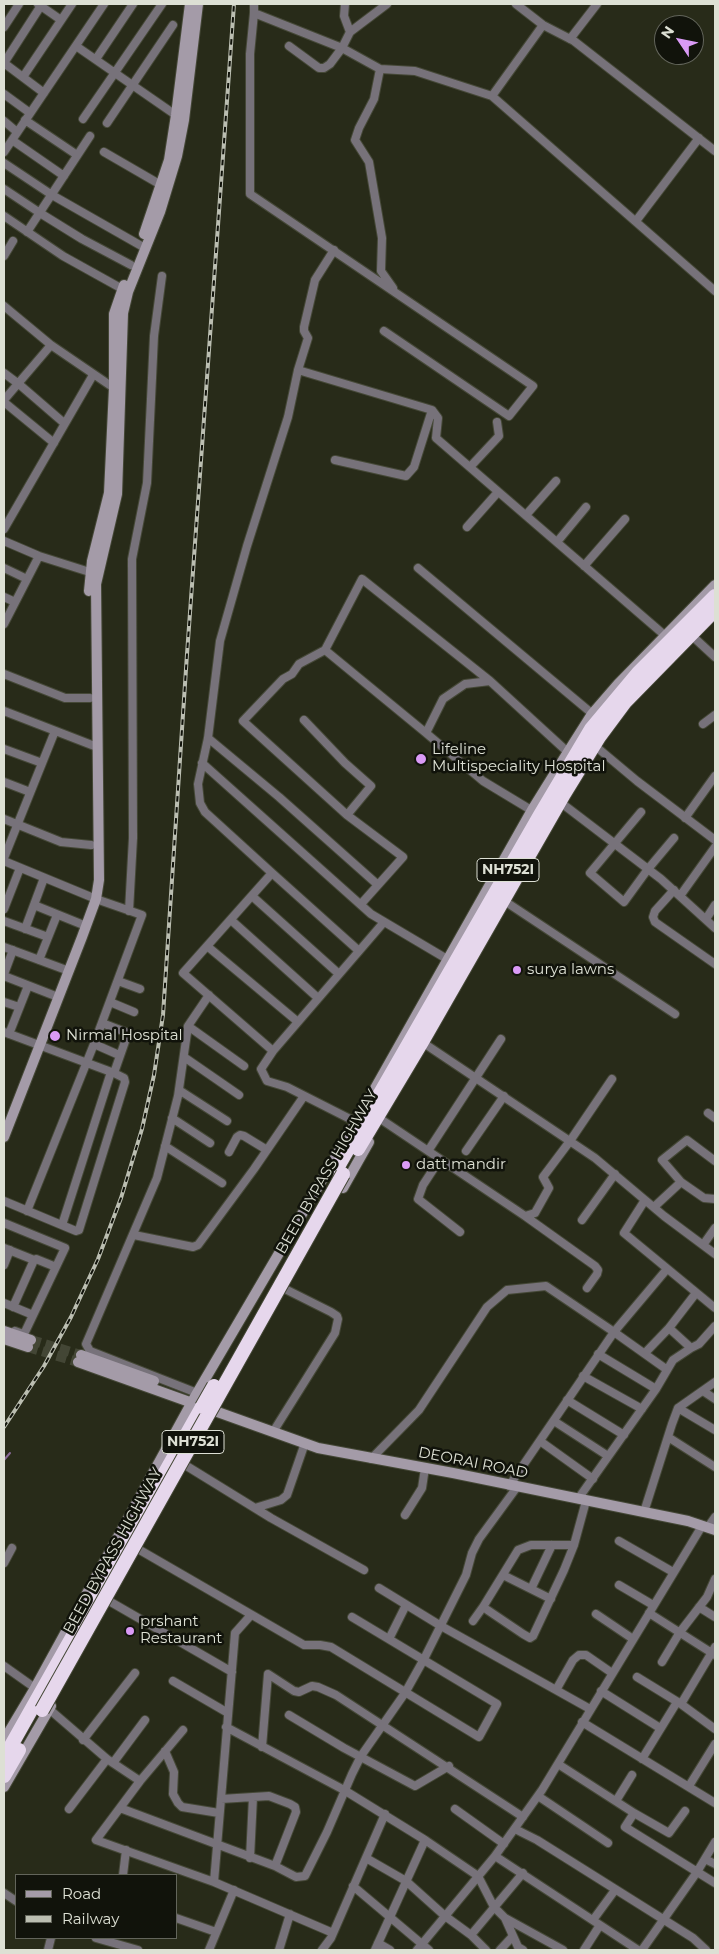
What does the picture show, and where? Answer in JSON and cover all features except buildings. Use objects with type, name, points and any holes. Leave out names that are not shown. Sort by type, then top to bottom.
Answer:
[{"type":"highway","name":"BEED BYPASS HIGHWAY","points":[[4,1776],[340,1172],[451,962],[536,813],[571,755],[591,728],[595,717],[638,673],[668,638],[690,633],[715,596]]},
{"type":"highway","name":"BEED BYPASS HIGHWAY","points":[[340,1172],[424,1044],[561,803],[625,702],[690,633],[715,610]]},
{"type":"highway","name":"BEED BYPASS HIGHWAY","points":[[4,1758],[41,1708]]},
{"type":"street","points":[[4,27],[19,4]]},
{"type":"street","points":[[44,92],[4,63],[40,4],[61,20]]},
{"type":"street","points":[[23,77],[72,4]]},
{"type":"street","points":[[4,151],[104,4]]},
{"type":"street","points":[[96,59],[133,4]]},
{"type":"street","points":[[83,119],[162,4]]},
{"type":"street","points":[[254,4],[250,54],[250,194],[396,291],[533,386],[510,416],[384,331]]},
{"type":"street","points":[[345,4],[344,16],[350,32]]},
{"type":"street","points":[[289,46],[319,68],[324,68],[330,64],[342,48],[350,32],[387,4]]},
{"type":"street","points":[[516,4],[543,25],[570,39],[715,151]]},
{"type":"street","points":[[570,39],[597,4]]},
{"type":"street","points":[[96,894],[93,881],[91,845],[96,584],[92,561],[109,493],[114,388],[114,314],[167,188],[177,156],[191,6]]},
{"type":"street","points":[[254,12],[342,48],[380,69],[415,71],[492,96],[715,291]]},
{"type":"street","points":[[107,123],[173,25]]},
{"type":"street","points":[[492,96],[543,25]]},
{"type":"street","points":[[76,46],[180,118]]},
{"type":"street","points":[[380,69],[374,99],[355,140],[369,162],[382,238],[381,271],[396,291]]},
{"type":"street","points":[[4,94],[30,113]]},
{"type":"street","points":[[4,1138],[86,926],[99,880],[94,746],[90,698],[94,573],[117,494],[125,291],[131,265],[142,247],[180,118]]},
{"type":"street","points":[[25,120],[77,156]]},
{"type":"street","points":[[4,121],[17,132]]},
{"type":"street","points":[[27,232],[90,136]]},
{"type":"street","points":[[636,221],[698,138]]},
{"type":"street","points":[[12,140],[64,176]]},
{"type":"street","points":[[104,152],[161,185]]},
{"type":"street","points":[[4,163],[52,195],[142,247]]},
{"type":"street","points":[[4,189],[40,214],[131,265]]},
{"type":"street","points":[[4,216],[63,256],[125,291]]},
{"type":"street","points":[[4,256],[13,242]]},
{"type":"street","points":[[334,250],[315,280],[304,327],[308,338],[298,370],[288,417],[247,546],[220,641],[208,738],[198,784],[200,803],[204,812],[359,951]]},
{"type":"street","points":[[129,911],[133,838],[132,559],[147,483],[154,336],[162,276]]},
{"type":"street","points":[[4,306],[51,345],[114,388]]},
{"type":"street","points":[[51,345],[4,401],[54,443]]},
{"type":"street","points":[[298,370],[432,410],[438,418],[436,438],[668,638],[715,585]]},
{"type":"street","points":[[4,373],[64,423]]},
{"type":"street","points":[[4,528],[93,375]]},
{"type":"street","points":[[335,460],[406,476],[414,467],[432,410]]},
{"type":"street","points":[[470,467],[500,436],[497,422]]},
{"type":"street","points":[[526,515],[556,481]]},
{"type":"street","points":[[467,527],[498,492]]},
{"type":"street","points":[[557,542],[586,507]]},
{"type":"street","points":[[584,566],[624,519]]},
{"type":"street","points":[[4,542],[39,556],[94,573]]},
{"type":"street","points":[[4,624],[39,556]]},
{"type":"street","points":[[4,568],[27,579]]},
{"type":"street","points":[[418,568],[595,717]]},
{"type":"street","points":[[361,904],[403,857],[347,815],[243,721],[300,664],[325,650],[362,579],[490,681],[571,755]]},
{"type":"street","points":[[4,597],[15,602]]},
{"type":"street","points":[[715,616],[690,633],[715,657]]},
{"type":"street","points":[[325,650],[483,781],[536,813]]},
{"type":"street","points":[[4,674],[65,698],[90,698]]},
{"type":"street","points":[[426,733],[443,699],[465,684],[490,681]]},
{"type":"street","points":[[4,711],[94,746]]},
{"type":"street","points":[[702,724],[715,715]]},
{"type":"street","points":[[304,720],[345,763],[371,786],[347,815]]},
{"type":"street","points":[[27,1211],[102,1024],[142,915],[129,911],[96,894],[44,878],[4,860],[55,731]]},
{"type":"street","points":[[208,738],[279,797],[378,885]]},
{"type":"street","points":[[596,746],[712,838],[715,828]]},
{"type":"street","points":[[4,749],[42,763]]},
{"type":"street","points":[[4,1740],[35,1688],[194,1397],[451,962],[371,914],[202,763]]},
{"type":"street","points":[[685,818],[715,776]]},
{"type":"street","points":[[4,782],[30,792]]},
{"type":"street","points":[[561,803],[674,890],[715,928]]},
{"type":"street","points":[[641,812],[590,874],[624,902],[674,838]]},
{"type":"street","points":[[4,819],[61,842],[91,845]]},
{"type":"street","points":[[680,896],[715,847]]},
{"type":"street","points":[[4,909],[7,891],[20,868]]},
{"type":"street","points":[[272,873],[183,973],[273,1051]]},
{"type":"street","points":[[24,929],[44,878]]},
{"type":"street","points":[[674,890],[655,911],[653,917],[655,922],[715,964]]},
{"type":"street","points":[[252,896],[339,974]]},
{"type":"street","points":[[506,902],[675,1014]]},
{"type":"street","points":[[34,905],[86,926]]},
{"type":"street","points":[[706,919],[715,906]]},
{"type":"street","points":[[39,960],[57,915]]},
{"type":"street","points":[[231,920],[318,998]]},
{"type":"street","points":[[4,921],[48,938]]},
{"type":"street","points":[[356,1122],[287,1088],[267,1082],[261,1069],[273,1051],[384,922]]},
{"type":"street","points":[[208,946],[298,1022]]},
{"type":"street","points":[[4,947],[69,972]]},
{"type":"street","points":[[13,950],[4,975],[58,997]]},
{"type":"street","points":[[118,981],[140,989]]},
{"type":"street","points":[[4,1201],[76,1231],[79,1230],[125,1082],[124,1078],[112,1072],[7,1033],[28,986]]},
{"type":"street","points":[[194,1397],[90,1351],[86,1344],[157,1178],[179,1090],[188,1026],[209,995]]},
{"type":"street","points":[[4,1002],[19,1008]]},
{"type":"street","points":[[110,1002],[134,1012]]},
{"type":"street","points":[[62,1225],[112,1072],[128,1033],[102,1024]]},
{"type":"street","points":[[188,1026],[244,1066]]},
{"type":"street","points":[[428,1151],[501,1039]]},
{"type":"street","points":[[94,1044],[119,1055]]},
{"type":"street","points":[[4,1787],[41,1708],[109,1600],[424,1044],[595,1158],[645,1200],[715,1254]]},
{"type":"street","points":[[184,1057],[239,1095]]},
{"type":"street","points":[[525,1216],[535,1213],[549,1188],[544,1176],[612,1079]]},
{"type":"street","points":[[179,1090],[227,1121]]},
{"type":"street","points":[[134,1235],[193,1247],[198,1245],[304,1096]]},
{"type":"street","points":[[466,1151],[504,1096]]},
{"type":"street","points":[[708,1113],[715,1118]]},
{"type":"street","points":[[172,1118],[210,1143]]},
{"type":"street","points":[[382,1120],[525,1216],[595,1266],[598,1270],[597,1274],[587,1288]]},
{"type":"street","points":[[229,1152],[237,1137],[240,1136],[244,1136],[267,1150]]},
{"type":"street","points":[[715,1161],[688,1140],[662,1160],[680,1182],[704,1198],[715,1199]]},
{"type":"street","points":[[165,1146],[222,1183]]},
{"type":"street","points":[[440,1159],[423,1185],[418,1199],[460,1232]]},
{"type":"street","points":[[582,1220],[615,1174]]},
{"type":"street","points":[[654,1207],[680,1182]]},
{"type":"street","points":[[645,1200],[624,1233],[715,1308]]},
{"type":"street","points":[[4,1223],[65,1248],[23,1334],[4,1327]]},
{"type":"street","points":[[703,1245],[715,1228]]},
{"type":"street","points":[[4,1265],[7,1249],[56,1267]]},
{"type":"street","points":[[13,1307],[34,1260]]},
{"type":"street","points":[[120,1808],[275,1866],[296,1877],[305,1876],[361,1756],[404,1693],[424,1659],[466,1575],[472,1553],[479,1539],[540,1441],[598,1354],[667,1269]]},
{"type":"street","points":[[371,1459],[419,1410],[487,1307],[507,1290],[546,1286],[666,1368]]},
{"type":"street","points":[[273,1432],[334,1333],[338,1319],[330,1312],[285,1289]]},
{"type":"street","points":[[645,1353],[669,1328],[696,1293]]},
{"type":"street","points":[[4,1303],[33,1315]]},
{"type":"street","points":[[483,1607],[530,1638],[533,1636],[552,1599],[574,1545],[582,1500],[593,1478],[656,1389],[672,1360],[700,1344],[715,1326]]},
{"type":"street","points":[[669,1328],[691,1348]]},
{"type":"street","points":[[4,1332],[30,1344],[4,1339]]},
{"type":"street","points":[[598,1354],[656,1389]]},
{"type":"street","name":"DEORAI ROAD","points":[[80,1359],[194,1397],[229,1415],[318,1448],[644,1512],[708,1528]]},
{"type":"street","points":[[583,1376],[642,1409]]},
{"type":"street","points":[[644,1512],[678,1408],[715,1382]]},
{"type":"street","points":[[703,1391],[715,1399]]},
{"type":"street","points":[[567,1400],[624,1435]]},
{"type":"street","points":[[678,1408],[715,1430]]},
{"type":"street","points":[[554,1421],[608,1456]]},
{"type":"street","points":[[668,1437],[715,1466]]},
{"type":"street","points":[[540,1441],[593,1478]]},
{"type":"street","points":[[258,1510],[281,1500],[287,1495],[305,1443]]},
{"type":"street","points":[[185,1465],[271,1518],[364,1570]]},
{"type":"street","points":[[405,1516],[422,1488],[426,1468]]},
{"type":"street","points":[[419,1947],[495,1856],[524,1817],[558,1764],[673,1572],[708,1528],[715,1516]]},
{"type":"street","points":[[619,1541],[673,1572]]},
{"type":"street","points":[[473,1621],[518,1550],[531,1545],[574,1545]]},
{"type":"street","points":[[531,1589],[552,1545]]},
{"type":"street","points":[[4,1563],[12,1548]]},
{"type":"street","points":[[138,1549],[304,1645],[330,1647],[479,1737],[497,1704],[352,1617]]},
{"type":"street","points":[[503,1575],[552,1599]]},
{"type":"street","points":[[662,1662],[680,1632],[707,1596],[715,1579]]},
{"type":"street","points":[[619,1585],[653,1605]]},
{"type":"street","points":[[379,1588],[441,1626],[590,1710]]},
{"type":"street","points":[[109,1600],[232,1672]]},
{"type":"street","points":[[389,1639],[406,1605]]},
{"type":"street","points":[[699,1607],[715,1617]]},
{"type":"street","points":[[642,1759],[660,1728],[714,1652],[649,1613]]},
{"type":"street","points":[[596,1614],[633,1639]]},
{"type":"street","points":[[214,1882],[226,1727],[236,1633],[251,1615]]},
{"type":"street","points":[[556,1690],[573,1660],[579,1656],[586,1655],[612,1673]]},
{"type":"street","points":[[4,1666],[35,1688]]},
{"type":"street","points":[[83,1740],[135,1673]]},
{"type":"street","points":[[262,1747],[268,1674],[294,1691],[299,1692],[312,1686],[336,1695],[449,1766],[524,1817]]},
{"type":"street","points":[[637,1677],[679,1703],[715,1729]]},
{"type":"street","points":[[173,1681],[228,1713]]},
{"type":"street","points":[[601,1691],[660,1728]]},
{"type":"street","points":[[41,1708],[110,1761],[140,1781]]},
{"type":"street","points":[[289,1715],[415,1786],[449,1766]]},
{"type":"street","points":[[68,1809],[145,1720]]},
{"type":"street","points":[[582,1722],[715,1803]]},
{"type":"street","points":[[226,1727],[344,1790],[425,1840],[478,1876],[494,1907],[505,1918],[563,1950]]},
{"type":"street","points":[[183,1730],[140,1781],[96,1840],[214,1882],[333,1933]]},
{"type":"street","points":[[689,1786],[715,1744]]},
{"type":"street","points":[[165,1751],[174,1772],[173,1794],[178,1804],[182,1807],[219,1813]]},
{"type":"street","points":[[558,1764],[669,1833],[685,1811]]},
{"type":"street","points":[[616,1800],[632,1775]]},
{"type":"street","points":[[221,1799],[269,1796],[295,1807],[296,1812],[275,1866]]},
{"type":"street","points":[[538,1796],[608,1843]]},
{"type":"street","points":[[250,1858],[253,1797]]},
{"type":"street","points":[[455,1809],[504,1844]]},
{"type":"street","points":[[634,1813],[625,1827],[715,1883]]},
{"type":"street","points":[[322,1950],[333,1933],[385,1814]]},
{"type":"street","points":[[515,1829],[537,1840],[693,1938],[706,1950]]},
{"type":"street","points":[[390,1950],[377,1946],[425,1840]]},
{"type":"street","points":[[642,1950],[697,1872],[715,1842]]},
{"type":"street","points":[[123,1874],[126,1850]]},
{"type":"street","points":[[495,1856],[638,1950]]},
{"type":"street","points":[[366,1858],[406,1881],[445,1916],[471,1935],[486,1950]]},
{"type":"street","points":[[705,1859],[715,1864]]},
{"type":"street","points":[[471,1935],[523,1873]]},
{"type":"street","points":[[353,1886],[390,1917],[419,1947],[429,1950]]},
{"type":"street","points":[[209,1950],[234,1890]]},
{"type":"street","points":[[584,1950],[596,1923],[615,1890]]},
{"type":"street","points":[[4,1893],[15,1900]]},
{"type":"street","points":[[279,1950],[290,1914]]},
{"type":"street","points":[[505,1918],[518,1947],[523,1950]]},
{"type":"street","points":[[178,1919],[216,1932]]},
{"type":"street","points":[[500,1950],[513,1936]]},
{"type":"street","points":[[100,1939],[138,1950]]},
{"type":"waterway","points":[[4,1460],[10,1453]]},
{"type":"tunnel","points":[[31,1340],[81,1355]]},
{"type":"tunnel","points":[[28,1347],[78,1362]]},
{"type":"railway","points":[[4,1427],[44,1366],[71,1317],[98,1259],[121,1198],[142,1129],[154,1075],[163,1015],[234,4]]},
{"type":"place","name":"Lifeline Multispeciality Hospital","points":[[421,759]]},
{"type":"place","name":"surya lawns","points":[[517,970]]},
{"type":"place","name":"Nirmal Hospital","points":[[55,1036]]},
{"type":"place","name":"datt mandir","points":[[406,1165]]},
{"type":"place","name":"prshant Restaurant","points":[[130,1631]]}]
